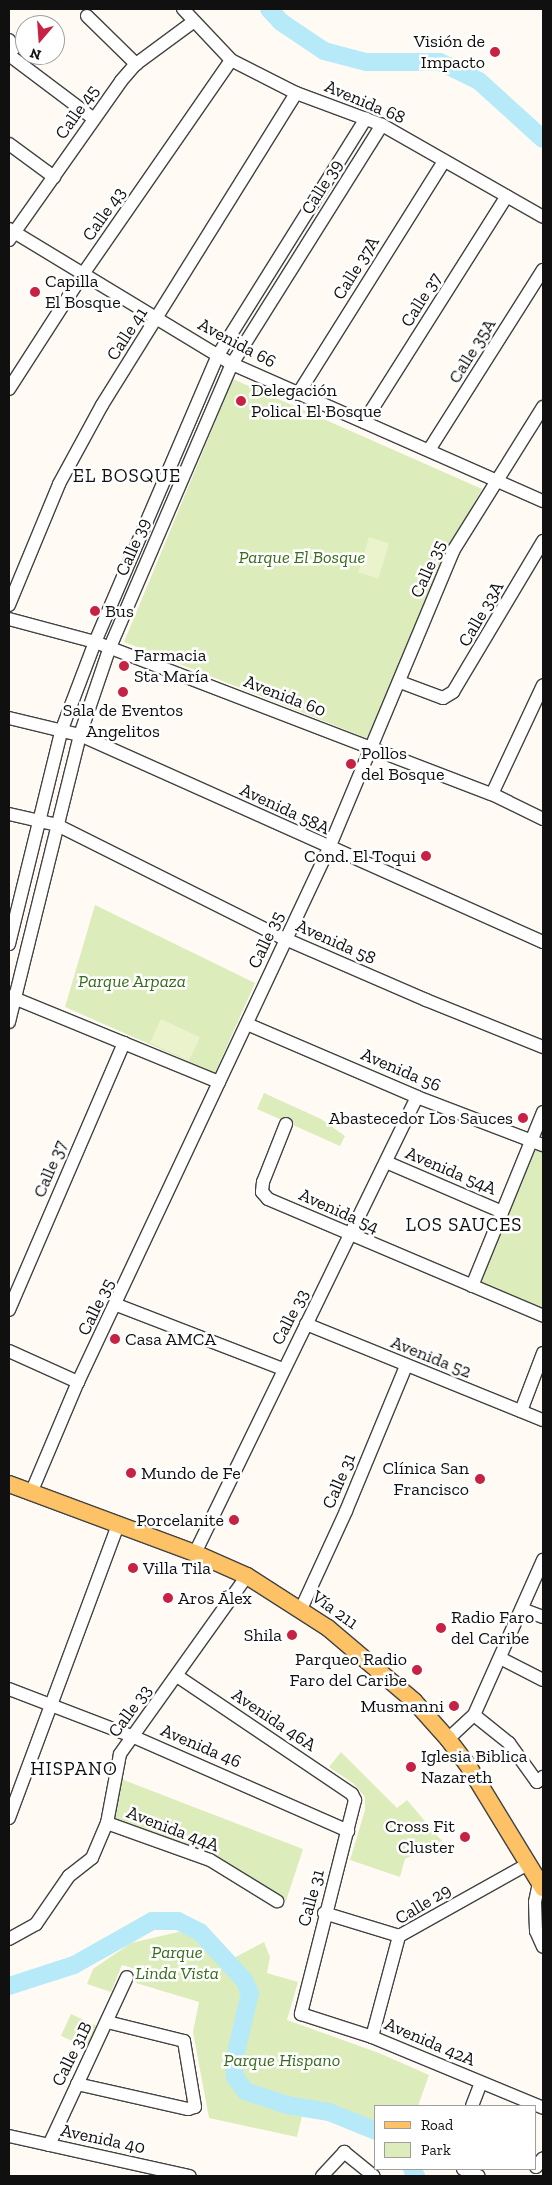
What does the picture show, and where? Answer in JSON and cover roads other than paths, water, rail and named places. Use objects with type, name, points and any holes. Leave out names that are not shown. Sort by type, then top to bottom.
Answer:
[{"type":"main road","name":"Vía 211","points":[[9,1484],[195,1553],[247,1576],[301,1609],[373,1665],[414,1701],[448,1739],[469,1767],[541,1885]]},
{"type":"street","name":"Avenida 68","points":[[183,9],[193,22],[231,60],[296,93],[382,125],[543,217]]},
{"type":"street","points":[[87,16],[136,64]]},
{"type":"street","name":"Calle 45","points":[[11,233],[136,64],[193,22]]},
{"type":"street","points":[[9,40],[13,49],[9,55],[94,119]]},
{"type":"street","name":"Calle 43","points":[[9,390],[83,274],[231,60]]},
{"type":"street","name":"Calle 41","points":[[9,605],[59,484],[102,405],[157,320],[296,93]]},
{"type":"street","name":"Calle 39","points":[[9,944],[13,904],[38,821],[62,729],[96,642],[218,356],[366,118]]},
{"type":"street","name":"Calle 39","points":[[9,1022],[12,996],[80,735],[110,647],[232,364],[382,125]]},
{"type":"street","points":[[9,144],[54,177]]},
{"type":"street","name":"Calle 37A","points":[[298,394],[444,161]]},
{"type":"street","name":"Calle 37","points":[[364,422],[507,196]]},
{"type":"street","name":"Avenida 66","points":[[11,233],[232,364],[543,501]]},
{"type":"street","name":"Calle 35A","points":[[429,450],[543,270]]},
{"type":"street","name":"Calle 35","points":[[31,1493],[78,1382],[117,1305],[285,938],[329,848],[373,748],[453,551],[543,407]]},
{"type":"street","name":"Calle 33A","points":[[400,682],[443,698],[461,682],[543,542]]},
{"type":"street","name":"Avenida 60","points":[[9,619],[110,647],[492,794],[543,819]]},
{"type":"street","points":[[492,794],[543,685]]},
{"type":"street","name":"Avenida 58A","points":[[9,718],[62,729],[80,735],[329,848],[543,942]]},
{"type":"street","name":"Avenida 58","points":[[9,814],[57,825],[285,938],[426,1000],[543,1047]]},
{"type":"street","points":[[12,996],[219,1082]]},
{"type":"street","name":"Avenida 56","points":[[247,1024],[417,1097],[538,1143]]},
{"type":"street","name":"Calle 37","points":[[9,1310],[124,1043]]},
{"type":"street","name":"Calle 33","points":[[195,1553],[282,1369],[350,1236],[417,1097]]},
{"type":"street","points":[[472,1286],[502,1212],[538,1143],[543,1112]]},
{"type":"street","name":"Avenida 54","points":[[286,1124],[262,1192],[268,1199],[350,1236],[543,1316]]},
{"type":"street","name":"Avenida 54A","points":[[386,1162],[502,1212]]},
{"type":"street","points":[[117,1305],[282,1369]]},
{"type":"street","name":"Avenida 52","points":[[306,1324],[543,1420]]},
{"type":"street","points":[[9,1351],[78,1382]]},
{"type":"street","points":[[521,1411],[543,1353]]},
{"type":"street","name":"Calle 31","points":[[301,1609],[346,1511],[406,1366]]},
{"type":"street","points":[[9,1818],[49,1704],[118,1525]]},
{"type":"street","points":[[448,1739],[474,1715],[543,1560]]},
{"type":"street","name":"Calle 33","points":[[9,1939],[36,1924],[69,1876],[92,1858],[107,1823],[117,1762],[247,1576]]},
{"type":"street","points":[[522,1609],[543,1617]]},
{"type":"street","points":[[500,1658],[543,1680]]},
{"type":"street","name":"Avenida 46A","points":[[177,1676],[352,1794]]},
{"type":"street","name":"Avenida 46","points":[[9,1689],[134,1737],[348,1832]]},
{"type":"street","points":[[474,1715],[509,1744],[540,1780]]},
{"type":"street","name":"Calle 31","points":[[301,2014],[324,1913],[355,1809],[352,1794]]},
{"type":"street","name":"Avenida 44A","points":[[107,1823],[210,1860],[277,1901]]},
{"type":"street","name":"Calle 29","points":[[372,2037],[399,1936],[528,1864]]},
{"type":"street","points":[[541,1885],[535,1902],[536,1931],[543,1947]]},
{"type":"street","points":[[324,1913],[399,1936]]},
{"type":"street","name":"Calle 31B","points":[[49,2146],[127,1977]]},
{"type":"street","name":"Avenida 42A","points":[[301,2014],[372,2037],[536,2105]]},
{"type":"street","points":[[77,2084],[188,2109],[194,2107],[196,2098],[187,2043],[181,2039],[107,2022]]},
{"type":"street","points":[[472,2105],[481,2083]]},
{"type":"street","name":"Avenida 40","points":[[9,2136],[190,2176]]},
{"type":"street","points":[[322,2176],[339,2154],[344,2152],[374,2176]]},
{"type":"street","points":[[465,2170],[479,2176]]},
{"type":"waterway","points":[[269,9],[281,22],[324,51],[366,62],[440,62],[479,81],[543,139]]},
{"type":"waterway","points":[[9,1986],[74,1965],[152,1921],[178,1921],[200,1932],[244,1980],[250,1993],[234,2061],[235,2077],[245,2091],[287,2105],[329,2112],[374,2130]]},
{"type":"waterway","points":[[413,2170],[416,2176]]},
{"type":"place","name":"Visión de Impacto","points":[[495,52]]},
{"type":"place","name":"Capilla El Bosque","points":[[35,292]]},
{"type":"place","name":"Delegación Polical El Bosque","points":[[241,401]]},
{"type":"place","name":"Bus","points":[[95,611]]},
{"type":"place","name":"Farmacia Sta María","points":[[124,666]]},
{"type":"place","name":"Sala de Eventos Angelitos","points":[[123,692]]},
{"type":"place","name":"Pollos del Bosque","points":[[351,764]]},
{"type":"place","name":"Cond. El Toqui","points":[[426,856]]},
{"type":"place","name":"Abastecedor Los Sauces","points":[[523,1118]]},
{"type":"place","name":"Casa AMCA","points":[[115,1339]]},
{"type":"place","name":"Mundo de Fe","points":[[131,1473]]},
{"type":"place","name":"Clínica San Francisco","points":[[480,1479]]},
{"type":"place","name":"Porcelanite","points":[[234,1520]]},
{"type":"place","name":"Villa Tila","points":[[133,1568]]},
{"type":"place","name":"Aros Álex","points":[[168,1598]]},
{"type":"place","name":"Radio Faro del Caribe","points":[[441,1628]]},
{"type":"place","name":"Shila","points":[[292,1635]]},
{"type":"place","name":"Parqueo Radio Faro del Caribe","points":[[417,1670]]},
{"type":"place","name":"Musmanni","points":[[454,1706]]},
{"type":"place","name":"Iglesia Biblica Nazareth","points":[[411,1767]]},
{"type":"place","name":"Cross Fit Cluster","points":[[465,1837]]},
{"type":"district","name":"EL BOSQUE","points":[[127,476]]},
{"type":"district","name":"LOS SAUCES","points":[[464,1225]]},
{"type":"district","name":"HISPANO","points":[[74,1769]]},
{"type":"park label","name":"Parque El Bosque","points":[[302,557]]},
{"type":"park label","name":"Parque Arpaza","points":[[132,981]]},
{"type":"park label","name":"Parque Linda Vista","points":[[177,1964]]},
{"type":"park label","name":"Parque Hispano","points":[[282,2060]]}]
